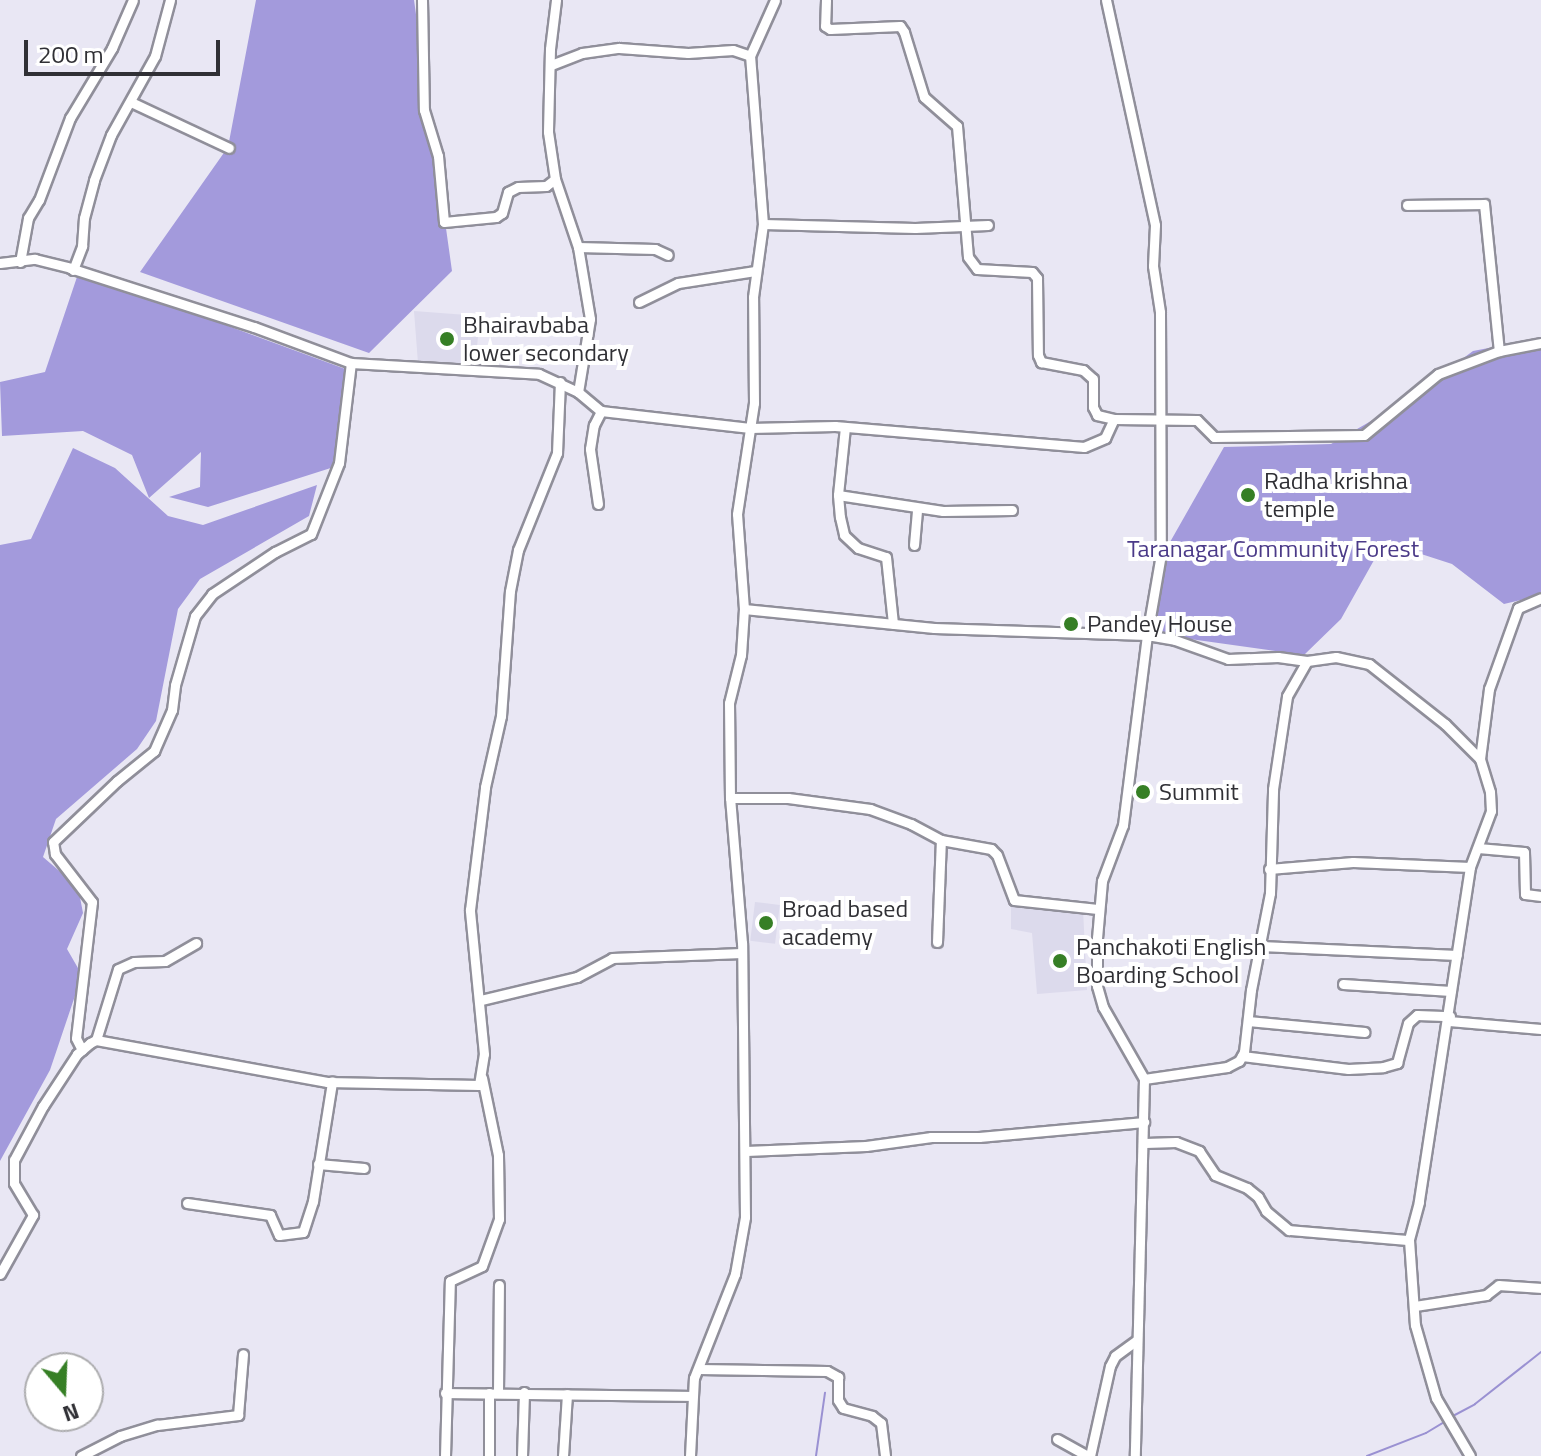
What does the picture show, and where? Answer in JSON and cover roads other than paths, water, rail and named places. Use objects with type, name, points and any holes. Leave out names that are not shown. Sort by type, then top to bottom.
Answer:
[{"type":"street","points":[[20,262],[28,218],[39,200],[70,118],[112,48],[133,0]]},
{"type":"street","points":[[73,270],[82,246],[84,218],[94,180],[111,135],[155,56],[170,0]]},
{"type":"street","points":[[422,0],[424,110],[438,156],[444,222],[496,217],[502,213],[508,192],[518,187],[546,186],[555,179]]},
{"type":"street","points":[[556,0],[548,132],[555,179],[578,247],[590,319],[578,392]]},
{"type":"street","points":[[690,1456],[692,1396],[735,1274],[743,1241],[746,1151],[742,953],[730,798],[729,697],[741,655],[744,609],[737,514],[755,394],[755,271],[763,224],[750,56],[775,0]]},
{"type":"street","points":[[826,0],[825,26],[830,29],[900,26],[904,32],[924,97],[957,126],[968,257],[977,269],[1032,272],[1037,278],[1038,355],[1041,362],[1083,370],[1093,379],[1093,407],[1097,415],[1114,419],[1197,420],[1214,437],[1364,435],[1438,374],[1499,351],[1541,343]]},
{"type":"street","points":[[1106,0],[1155,225],[1153,266],[1160,312],[1161,554],[1147,635],[1123,825],[1102,881],[1098,909],[1097,986],[1111,1025],[1144,1079],[1145,1143],[1140,1179],[1141,1301],[1136,1341],[1135,1456]]},
{"type":"street","points":[[551,65],[582,53],[619,48],[688,53],[733,50],[750,56]]},
{"type":"street","points":[[131,102],[229,148]]},
{"type":"street","points":[[1407,205],[1484,204],[1499,351]]},
{"type":"street","points":[[763,224],[988,225]]},
{"type":"street","points":[[578,247],[655,249],[668,255]]},
{"type":"street","points":[[0,263],[35,259],[254,327],[351,363],[432,370],[519,372],[560,382],[601,411],[750,428],[845,427],[1084,447],[1105,438],[1114,419]]},
{"type":"street","points":[[639,302],[678,283],[755,271]]},
{"type":"street","points":[[82,1050],[76,1038],[92,902],[55,854],[53,842],[154,751],[172,710],[175,685],[195,616],[212,594],[275,552],[311,534],[339,463],[351,363]]},
{"type":"street","points":[[445,1456],[450,1281],[453,1276],[482,1266],[499,1219],[498,1155],[482,1078],[481,1000],[470,932],[470,910],[485,787],[501,716],[510,591],[518,550],[557,453],[560,382]]},
{"type":"street","points":[[598,504],[590,449],[594,425],[601,411]]},
{"type":"street","points":[[845,427],[838,495],[844,535],[858,548],[886,557],[893,624]]},
{"type":"street","points":[[838,495],[917,508],[1012,510]]},
{"type":"street","points":[[914,545],[917,508]]},
{"type":"street","points":[[1470,1456],[1436,1398],[1415,1325],[1409,1240],[1419,1202],[1470,867],[1491,811],[1490,792],[1480,759],[1489,689],[1518,608],[1541,598]]},
{"type":"street","points":[[744,609],[893,624],[1147,635],[1175,640],[1228,659],[1278,657],[1307,661],[1336,657],[1369,664],[1445,724],[1480,759]]},
{"type":"street","points":[[1242,1056],[1270,893],[1273,789],[1287,696],[1307,661]]},
{"type":"street","points":[[730,798],[788,798],[858,807],[895,818],[941,840],[991,849],[997,855],[1014,900],[1098,909]]},
{"type":"street","points":[[937,942],[941,840]]},
{"type":"street","points":[[1478,848],[1524,852],[1525,894],[1541,896]]},
{"type":"street","points":[[1269,869],[1353,862],[1470,867]]},
{"type":"street","points":[[0,1274],[33,1215],[14,1183],[14,1160],[43,1106],[82,1050],[96,1040],[118,969],[134,962],[165,961],[196,943]]},
{"type":"street","points":[[1261,946],[1457,955]]},
{"type":"street","points":[[481,1000],[577,977],[612,958],[742,953]]},
{"type":"street","points":[[1343,984],[1451,991]]},
{"type":"street","points":[[1144,1079],[1227,1067],[1242,1056],[1348,1069],[1383,1067],[1397,1063],[1408,1023],[1417,1015],[1541,1029]]},
{"type":"street","points":[[1248,1021],[1364,1032]]},
{"type":"street","points":[[96,1040],[332,1082],[471,1087],[479,1085],[482,1078]]},
{"type":"street","points":[[187,1203],[270,1215],[279,1235],[306,1229],[332,1082]]},
{"type":"street","points":[[746,1151],[866,1146],[931,1137],[979,1137],[1144,1122]]},
{"type":"street","points":[[1145,1143],[1176,1142],[1199,1151],[1215,1175],[1247,1188],[1266,1211],[1289,1230],[1409,1240]]},
{"type":"street","points":[[318,1164],[364,1168]]},
{"type":"street","points":[[489,1456],[499,1285]]},
{"type":"street","points":[[1415,1306],[1486,1295],[1499,1285],[1541,1288]]},
{"type":"street","points":[[1057,1439],[1089,1456],[1110,1366],[1115,1356],[1136,1341]]},
{"type":"street","points":[[81,1456],[120,1436],[157,1425],[238,1415],[243,1354]]},
{"type":"street","points":[[699,1369],[827,1371],[838,1377],[838,1400],[843,1408],[872,1416],[881,1423],[885,1456]]},
{"type":"street","points":[[522,1456],[524,1392]]},
{"type":"street","points":[[445,1393],[692,1396]]},
{"type":"street","points":[[563,1456],[567,1394]]},
{"type":"waterway","points":[[1451,1417],[1475,1404],[1541,1352]]},
{"type":"waterway","points":[[816,1456],[825,1393]]},
{"type":"waterway","points":[[1367,1456],[1426,1433],[1446,1421]]},
{"type":"place","name":"Bhairavbaba lower secondary","points":[[447,339]]},
{"type":"place","name":"Radha krishna temple","points":[[1248,495]]},
{"type":"place","name":"Pandey House","points":[[1071,624]]},
{"type":"place","name":"Summit","points":[[1143,792]]},
{"type":"place","name":"Broad based academy","points":[[766,923]]},
{"type":"place","name":"Panchakoti English Boarding School","points":[[1060,961]]},
{"type":"park label","name":"Taranagar Community Forest","points":[[1273,549]]}]
